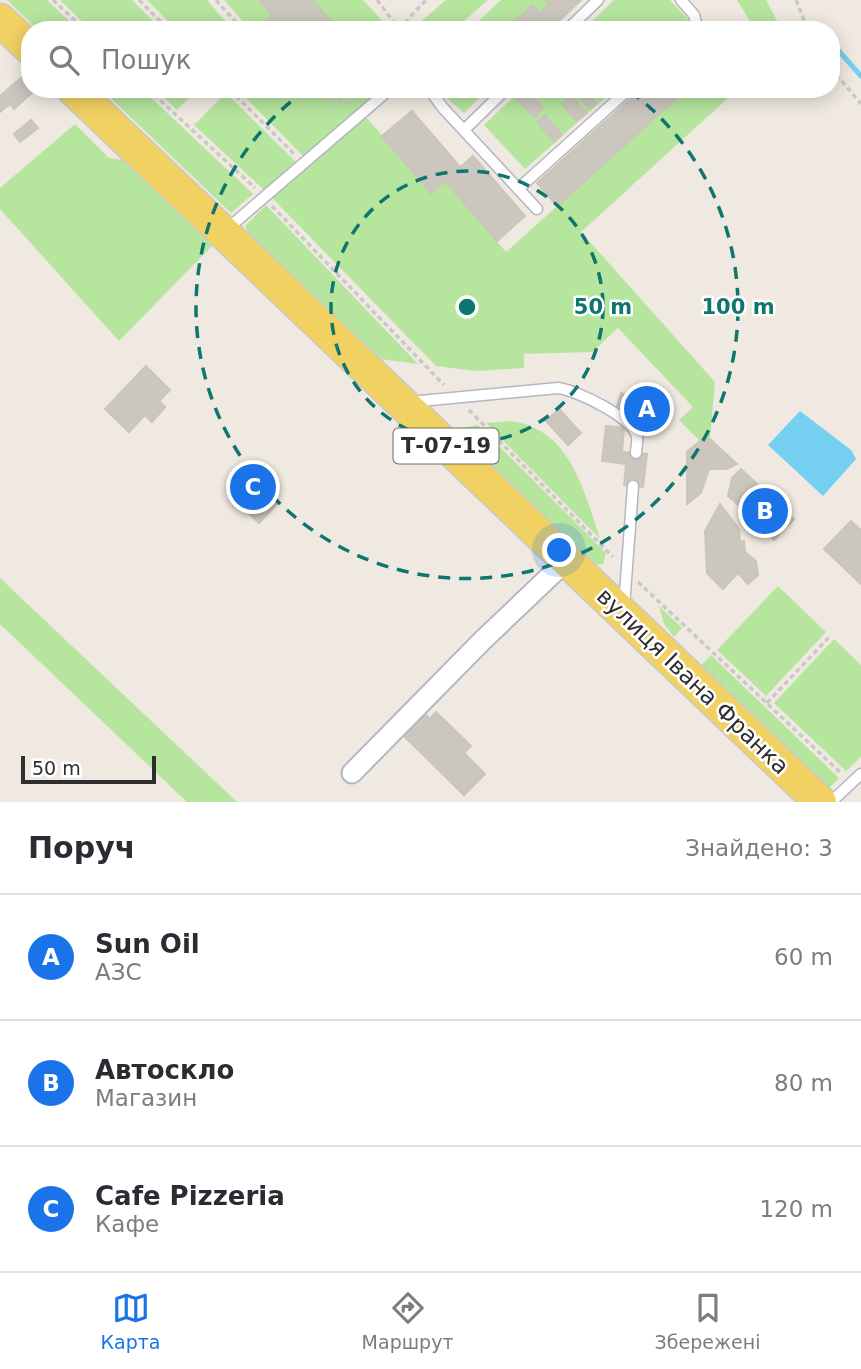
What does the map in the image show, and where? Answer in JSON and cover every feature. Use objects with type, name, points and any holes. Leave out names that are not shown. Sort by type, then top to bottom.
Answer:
[{"type":"main road","points":[[0,20],[21,40]]},
{"type":"main road","name":"вулиця Івана Франка","points":[[82,98],[820,802]]},
{"type":"street","points":[[352,774],[483,640],[567,560]]},
{"type":"lane","points":[[576,21],[598,0]]},
{"type":"lane","points":[[681,0],[696,21]]},
{"type":"lane","points":[[223,232],[380,98]]},
{"type":"lane","points":[[437,98],[537,209]]},
{"type":"lane","points":[[464,130],[497,98]]},
{"type":"lane","points":[[518,189],[619,98]]},
{"type":"lane","points":[[402,403],[571,389],[593,399],[630,427],[637,437],[636,453]]},
{"type":"lane","points":[[624,615],[634,486]]},
{"type":"lane","points":[[831,802],[861,774]]},
{"type":"path","points":[[53,0],[75,21]]},
{"type":"path","points":[[139,0],[160,21]]},
{"type":"path","points":[[216,0],[235,21]]},
{"type":"path","points":[[377,0],[392,21]]},
{"type":"path","points":[[407,21],[426,0]]},
{"type":"path","points":[[796,0],[804,21]]},
{"type":"path","points":[[840,79],[861,104]]},
{"type":"path","points":[[158,98],[263,197],[627,570],[851,783]]},
{"type":"path","points":[[238,98],[303,163]]},
{"type":"path","points":[[329,98],[368,108]]},
{"type":"path","points":[[766,703],[830,636]]},
{"type":"green space","points":[[7,0],[47,0],[69,21],[29,21]]},
{"type":"green space","points":[[60,0],[132,0],[153,21],[82,21]]},
{"type":"green space","points":[[147,0],[207,0],[225,21],[168,21]]},
{"type":"green space","points":[[224,0],[259,0],[273,14],[266,21],[243,21]]},
{"type":"green space","points":[[312,0],[363,0],[383,21],[332,21]]},
{"type":"green space","points":[[446,0],[488,0],[464,21],[422,21]]},
{"type":"green space","points":[[501,0],[546,0],[550,3],[539,13],[531,6],[516,21],[479,21]]},
{"type":"green space","points":[[614,0],[670,0],[689,21],[592,21]]},
{"type":"green space","points":[[737,0],[766,0],[777,21],[750,21]]},
{"type":"green space","points":[[110,98],[152,98],[253,194],[231,213]]},
{"type":"green space","points":[[164,98],[189,98],[177,110]]},
{"type":"green space","points":[[221,98],[231,98],[296,162],[264,190],[194,125]]},
{"type":"green space","points":[[246,98],[371,98],[303,156]]},
{"type":"green space","points":[[446,98],[479,98],[464,113]]},
{"type":"green space","points":[[512,98],[605,98],[525,169],[484,125]]},
{"type":"green space","points":[[677,98],[728,98],[581,232],[715,382],[710,439],[700,441],[679,420],[693,407],[618,328],[592,352],[524,354],[524,368],[475,371],[436,366],[272,198],[366,117],[431,192],[445,181],[506,252]]},
{"type":"green space","points":[[75,124],[109,158],[123,160],[212,246],[119,341],[0,209],[0,188]]},
{"type":"green space","points":[[266,205],[418,364],[381,359],[250,237],[245,226]]},
{"type":"green space","points":[[509,421],[530,426],[547,435],[560,448],[580,482],[600,539],[486,423]]},
{"type":"green space","points":[[478,425],[606,553],[603,564],[595,565],[452,430]]},
{"type":"green space","points":[[0,578],[237,802],[187,802],[0,624]]},
{"type":"green space","points":[[778,586],[826,632],[766,696],[717,650]]},
{"type":"green space","points":[[659,606],[682,628],[674,637],[664,624]]},
{"type":"green space","points":[[834,639],[861,665],[861,757],[846,771],[774,703]]},
{"type":"green space","points":[[711,655],[839,778],[827,790],[698,669]]},
{"type":"water","points":[[800,411],[851,450],[856,459],[823,496],[768,445]]},
{"type":"building","points":[[259,0],[312,0],[332,21],[279,21]]},
{"type":"building","points":[[546,0],[581,0],[563,17]]},
{"type":"building","points":[[550,3],[563,17],[559,21],[547,21],[539,13]]},
{"type":"building","points":[[532,5],[547,21],[516,21]]},
{"type":"building","points":[[273,14],[279,21],[266,21]]},
{"type":"building","points":[[21,78],[21,98],[26,98],[14,109],[10,104],[0,112],[0,96]]},
{"type":"building","points":[[516,98],[534,98],[543,108],[534,117]]},
{"type":"building","points":[[573,98],[587,113],[577,121],[562,104]]},
{"type":"building","points":[[580,98],[590,98],[596,104],[590,109]]},
{"type":"building","points":[[631,98],[677,98],[557,206],[537,183]]},
{"type":"building","points":[[412,111],[460,167],[431,193],[382,136]]},
{"type":"building","points":[[545,115],[562,135],[554,142],[537,122]]},
{"type":"building","points":[[31,120],[38,128],[20,142],[14,134]]},
{"type":"building","points":[[473,156],[525,216],[497,241],[445,181]]},
{"type":"building","points":[[146,366],[170,390],[159,401],[165,407],[152,422],[145,415],[129,432],[105,409]]},
{"type":"building","points":[[647,392],[664,408],[646,426],[630,410]]},
{"type":"building","points":[[621,393],[640,399],[630,410],[617,406]]},
{"type":"building","points":[[559,409],[581,433],[568,445],[546,421]]},
{"type":"building","points":[[606,426],[624,428],[622,452],[647,454],[643,487],[624,485],[626,464],[602,461]]},
{"type":"building","points":[[710,439],[737,464],[726,469],[709,469],[701,493],[687,504],[687,452],[700,441]]},
{"type":"building","points":[[741,469],[756,483],[736,503],[728,496],[732,478]]},
{"type":"building","points":[[248,474],[278,503],[259,523],[229,495]]},
{"type":"building","points":[[756,483],[794,519],[774,540],[736,503]]},
{"type":"building","points":[[720,504],[739,529],[740,542],[744,541],[745,552],[756,561],[758,575],[748,584],[738,573],[723,589],[707,573],[705,531]]},
{"type":"building","points":[[851,521],[861,530],[861,584],[824,549]]},
{"type":"building","points":[[436,712],[471,746],[464,753],[485,774],[464,795],[404,736],[425,714],[430,719]]},
{"type":"waterway","points":[[840,52],[861,76]]},
{"type":"place","name":"Sun Oil","points":[[647,409]]},
{"type":"place","name":"Cafe Pizzeria","points":[[253,487]]},
{"type":"place","name":"Автоскло","points":[[765,511]]}]
